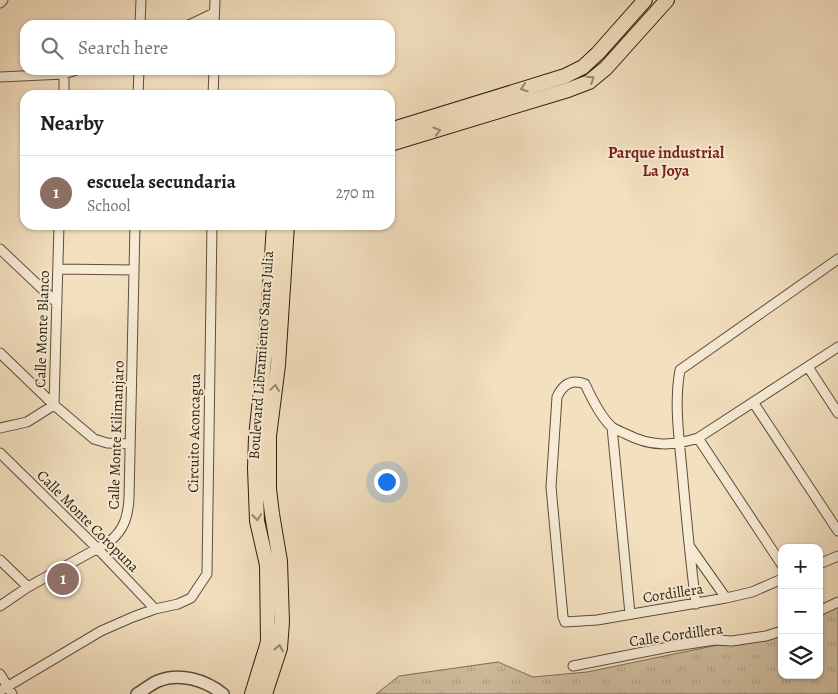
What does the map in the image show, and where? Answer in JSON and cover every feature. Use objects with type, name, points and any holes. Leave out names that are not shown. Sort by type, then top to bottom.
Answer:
[{"type":"main road","points":[[395,128],[565,76],[583,67],[598,54],[645,0]]},
{"type":"main road","points":[[395,142],[589,82],[616,58],[667,0]]},
{"type":"main road","name":"Boulevard Libramiento Santa Julia","points":[[252,694],[268,642],[267,565],[257,521],[255,468],[274,230]]},
{"type":"main road","name":"Boulevard Libramiento Santa Julia","points":[[265,694],[280,648],[282,622],[280,561],[269,489],[269,436],[279,356],[287,230]]},
{"type":"street","points":[[0,3],[3,0]]},
{"type":"street","points":[[140,20],[141,0]]},
{"type":"street","points":[[214,20],[215,0]]},
{"type":"street","points":[[199,20],[214,12]]},
{"type":"street","points":[[0,77],[43,75]]},
{"type":"street","points":[[64,75],[64,90]]},
{"type":"street","points":[[138,90],[139,75]]},
{"type":"street","points":[[213,90],[214,75]]},
{"type":"street","name":"Calle Monte Blanco","points":[[0,428],[27,422],[54,405],[59,230]]},
{"type":"street","name":"Calle Monte Kilimanjaro","points":[[0,606],[28,587],[98,549],[117,536],[127,519],[129,510],[135,230]]},
{"type":"street","name":"Circuito Aconcagua","points":[[7,691],[101,631],[155,609],[178,604],[191,598],[207,574],[212,230]]},
{"type":"street","points":[[0,248],[56,303]]},
{"type":"street","points":[[696,604],[680,444],[678,383],[680,370],[838,259]]},
{"type":"street","points":[[58,270],[134,270]]},
{"type":"street","points":[[612,427],[632,437],[653,444],[680,444],[698,438],[838,347]]},
{"type":"street","points":[[0,353],[54,405],[94,439],[107,443],[130,444]]},
{"type":"street","points":[[808,367],[838,413]]},
{"type":"street","name":"Cordillera","points":[[612,427],[593,402],[585,384],[574,382],[560,389],[557,397],[551,488],[565,622],[597,620],[696,604],[752,592],[778,581]]},
{"type":"street","points":[[753,402],[838,531]]},
{"type":"street","points":[[612,427],[630,614]]},
{"type":"street","points":[[698,438],[778,559]]},
{"type":"street","name":"Calle Monte Coropuna","points":[[0,453],[98,549],[155,609]]},
{"type":"street","points":[[689,545],[726,598]]},
{"type":"street","points":[[823,562],[838,556]]},
{"type":"street","points":[[0,560],[28,587]]},
{"type":"street","points":[[823,609],[838,602]]},
{"type":"street","name":"Calle Cordillera","points":[[573,666],[669,647],[715,640],[732,641],[778,632]]},
{"type":"street","points":[[0,674],[7,691]]},
{"type":"street","points":[[138,694],[158,681],[178,677],[201,681],[223,694]]},
{"type":"green space","points":[[838,607],[838,694],[376,694],[399,676],[498,662],[533,677],[587,672],[737,641],[778,627],[778,679],[823,679],[823,612]]},
{"type":"place","name":"escuela secundaria","points":[[63,579]]},
{"type":"district","name":"Parque industrial La Joya","points":[[666,162]]}]
